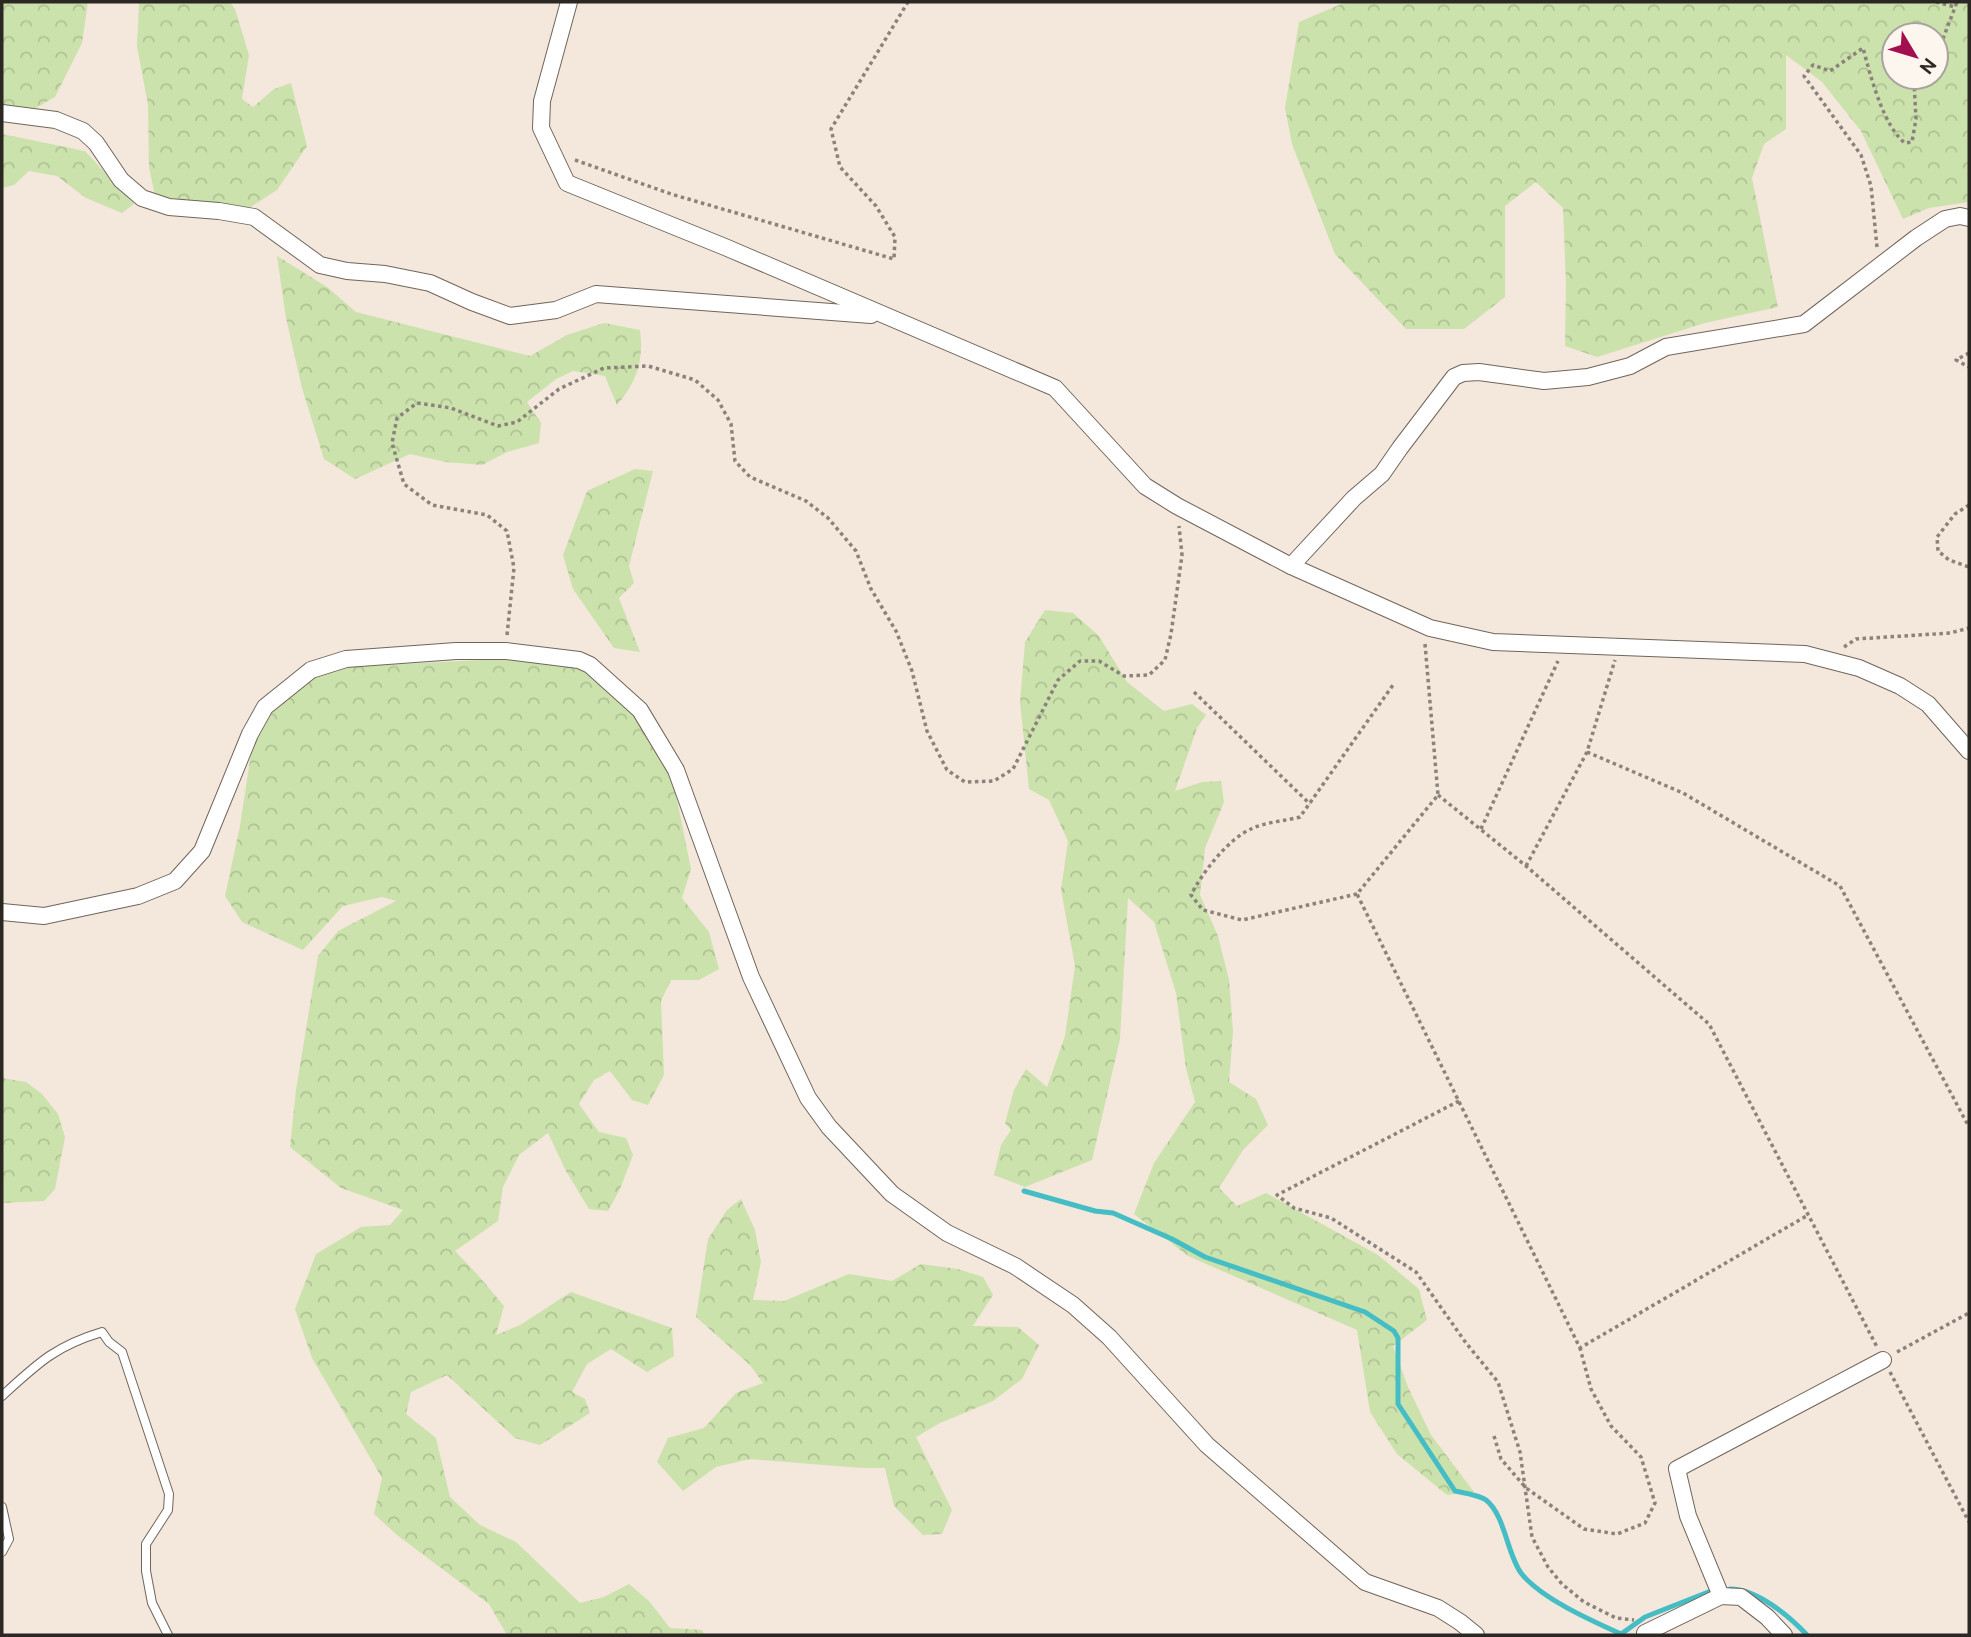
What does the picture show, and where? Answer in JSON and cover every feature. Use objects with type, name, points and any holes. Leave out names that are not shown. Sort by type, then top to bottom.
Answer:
[{"type":"street","points":[[569,2],[542,101],[541,128],[567,183],[1055,388],[1145,486],[1177,506],[1291,566],[1424,624],[1493,642],[1805,654],[1859,668],[1900,686],[1928,704],[1969,751]]},
{"type":"street","points":[[2,113],[56,120],[83,131],[96,143],[121,180],[142,198],[169,207],[254,217],[320,265],[430,283],[510,316],[556,310],[596,294],[884,316]]},
{"type":"street","points":[[1291,566],[1354,498],[1382,474],[1454,377],[1463,373],[1479,372],[1545,381],[1588,377],[1630,366],[1666,347],[1804,324],[1945,219],[1960,216],[1969,218]]},
{"type":"street","points":[[2,912],[44,916],[138,896],[174,881],[202,851],[250,734],[265,707],[310,670],[346,659],[506,650],[579,660],[590,665],[640,710],[676,771],[751,977],[808,1098],[829,1127],[892,1194],[947,1233],[1015,1266],[1073,1305],[1109,1337],[1207,1445],[1365,1583],[1438,1608],[1476,1635]]},
{"type":"street","points":[[1721,1596],[1688,1516],[1677,1469],[1883,1360]]},
{"type":"street","points":[[1645,1634],[1721,1596],[1741,1597],[1767,1617],[1784,1635]]},
{"type":"lane","points":[[2,1396],[47,1355],[83,1338],[102,1332],[109,1342],[122,1352],[169,1494],[168,1510],[146,1544],[146,1571],[152,1603],[168,1635]]},
{"type":"lane","points":[[2,1507],[9,1539],[2,1552]]},
{"type":"path","points":[[553,153],[671,194],[894,259],[895,237],[876,206],[841,167],[831,129],[908,2]]},
{"type":"path","points":[[1936,2],[1955,7]]},
{"type":"path","points":[[1949,21],[1957,2]]},
{"type":"path","points":[[1877,268],[1871,186],[1861,155],[1804,76],[1813,65],[1830,71],[1863,48],[1875,89],[1898,137],[1905,143],[1912,142],[1916,119],[1914,91]]},
{"type":"path","points":[[1969,353],[1956,360],[1969,367]]},
{"type":"path","points":[[506,650],[514,568],[507,531],[486,516],[432,505],[404,484],[392,443],[397,418],[417,403],[451,408],[498,426],[517,422],[559,389],[604,368],[648,366],[695,380],[718,400],[731,424],[734,461],[750,477],[806,501],[828,518],[856,551],[870,589],[896,631],[912,671],[927,731],[947,770],[965,782],[993,781],[1013,769],[1058,680],[1080,660],[1099,661],[1124,676],[1149,675],[1165,660],[1182,555],[1177,506]]},
{"type":"path","points":[[1969,505],[1955,514],[1937,537],[1938,551],[1949,560],[1969,567]]},
{"type":"path","points":[[1393,685],[1300,817],[1250,829],[1218,855],[1200,877],[1191,895],[1203,910],[1242,920],[1357,894],[1438,795],[1424,624]]},
{"type":"path","points":[[1837,651],[1856,639],[1950,633],[1969,628]]},
{"type":"path","points":[[1481,829],[1556,669],[1563,646]]},
{"type":"path","points":[[1526,866],[1587,752],[1619,648]]},
{"type":"path","points":[[1194,692],[1310,804]]},
{"type":"path","points":[[1587,752],[1683,793],[1840,886],[1969,1127]]},
{"type":"path","points":[[1438,795],[1526,866],[1709,1024],[1969,1522]]},
{"type":"path","points":[[1357,894],[1580,1348],[1591,1389],[1611,1426],[1641,1457],[1655,1503],[1645,1523],[1616,1534],[1584,1530],[1526,1488],[1501,1459],[1494,1436]]},
{"type":"path","points":[[1459,1101],[1277,1195],[1294,1208],[1331,1218],[1416,1272],[1466,1343],[1498,1382],[1520,1452],[1532,1537],[1548,1567],[1562,1584],[1584,1602],[1616,1618],[1636,1620],[1645,1634]]},
{"type":"path","points":[[1580,1348],[1808,1215]]},
{"type":"path","points":[[1883,1360],[1969,1313]]},
{"type":"green space","points":[[2,2],[88,2],[82,43],[55,97],[34,109],[2,105]]},
{"type":"green space","points":[[139,2],[230,2],[235,9],[249,55],[242,99],[253,107],[274,89],[291,83],[307,146],[277,190],[249,208],[155,196],[149,167],[148,105],[137,46]]},
{"type":"green space","points":[[1346,2],[1969,2],[1969,202],[1929,208],[1903,219],[1861,131],[1822,82],[1786,55],[1786,129],[1764,144],[1752,178],[1778,307],[1705,323],[1597,357],[1565,346],[1563,208],[1536,182],[1505,206],[1505,297],[1464,329],[1406,329],[1335,254],[1292,144],[1285,108],[1299,22]]},
{"type":"green space","points":[[2,134],[85,151],[134,204],[122,213],[86,198],[57,176],[29,171],[14,185],[2,188]]},
{"type":"green space","points":[[277,256],[327,287],[356,312],[530,356],[567,335],[604,323],[640,330],[638,370],[630,388],[617,405],[605,376],[573,371],[556,379],[527,402],[541,423],[539,443],[507,452],[482,465],[446,462],[410,454],[355,479],[324,459],[302,388],[286,318]]},
{"type":"green space","points":[[635,469],[653,471],[629,566],[634,583],[619,598],[640,652],[614,648],[573,589],[563,555],[587,491]]},
{"type":"green space","points":[[1045,610],[1073,613],[1099,636],[1127,682],[1164,711],[1192,704],[1206,715],[1197,728],[1175,791],[1202,782],[1221,781],[1224,802],[1205,848],[1200,895],[1218,936],[1229,980],[1233,1031],[1229,1082],[1256,1099],[1268,1125],[1243,1150],[1219,1188],[1237,1206],[1266,1193],[1378,1255],[1419,1289],[1427,1320],[1393,1346],[1408,1387],[1431,1435],[1474,1492],[1447,1495],[1397,1454],[1370,1412],[1357,1330],[1188,1256],[1134,1214],[1154,1163],[1195,1102],[1186,1068],[1176,993],[1154,922],[1128,898],[1120,1039],[1092,1160],[1025,1187],[994,1175],[1001,1145],[1011,1130],[1005,1123],[1014,1090],[1026,1069],[1047,1087],[1065,1036],[1075,966],[1061,890],[1068,841],[1049,800],[1029,789],[1020,702],[1025,642]]},
{"type":"green space","points":[[501,659],[585,670],[633,712],[672,775],[691,869],[682,898],[709,932],[719,969],[699,980],[671,980],[661,1001],[664,1075],[648,1105],[632,1100],[610,1071],[594,1080],[579,1104],[599,1132],[626,1138],[633,1155],[608,1211],[589,1209],[566,1171],[548,1133],[519,1155],[503,1187],[498,1221],[455,1251],[504,1306],[496,1335],[520,1325],[571,1292],[672,1328],[674,1356],[647,1372],[611,1349],[587,1364],[572,1392],[585,1399],[590,1413],[540,1445],[515,1438],[447,1375],[411,1392],[406,1414],[436,1438],[450,1497],[480,1525],[516,1542],[580,1603],[604,1597],[629,1584],[649,1601],[670,1628],[702,1630],[705,1635],[507,1635],[489,1604],[397,1535],[374,1514],[382,1478],[312,1358],[295,1309],[316,1254],[361,1227],[390,1225],[403,1210],[341,1188],[290,1147],[296,1090],[318,956],[338,931],[396,901],[382,897],[343,906],[303,950],[242,922],[225,896],[240,826],[252,747],[268,712],[309,679],[344,667]]},
{"type":"green space","points":[[2,1078],[26,1082],[42,1094],[58,1114],[65,1137],[55,1189],[44,1201],[2,1203]]},
{"type":"green space","points":[[741,1199],[755,1230],[761,1262],[753,1300],[784,1301],[849,1274],[892,1281],[921,1264],[958,1269],[983,1277],[993,1295],[973,1326],[1018,1327],[1039,1345],[1022,1379],[993,1401],[940,1423],[916,1437],[952,1510],[942,1534],[923,1535],[894,1506],[885,1468],[750,1459],[716,1467],[683,1491],[657,1462],[668,1438],[704,1428],[736,1393],[763,1383],[750,1365],[696,1317],[708,1239],[727,1210]]},
{"type":"waterway","points":[[1024,1191],[1095,1211],[1113,1213],[1205,1257],[1365,1312],[1394,1331],[1398,1338],[1398,1404],[1455,1491],[1486,1500],[1498,1515],[1521,1573],[1541,1591],[1567,1608],[1621,1634],[1645,1617],[1716,1589]]},
{"type":"waterway","points":[[1730,1589],[1740,1590],[1761,1599],[1782,1612],[1807,1635]]}]
